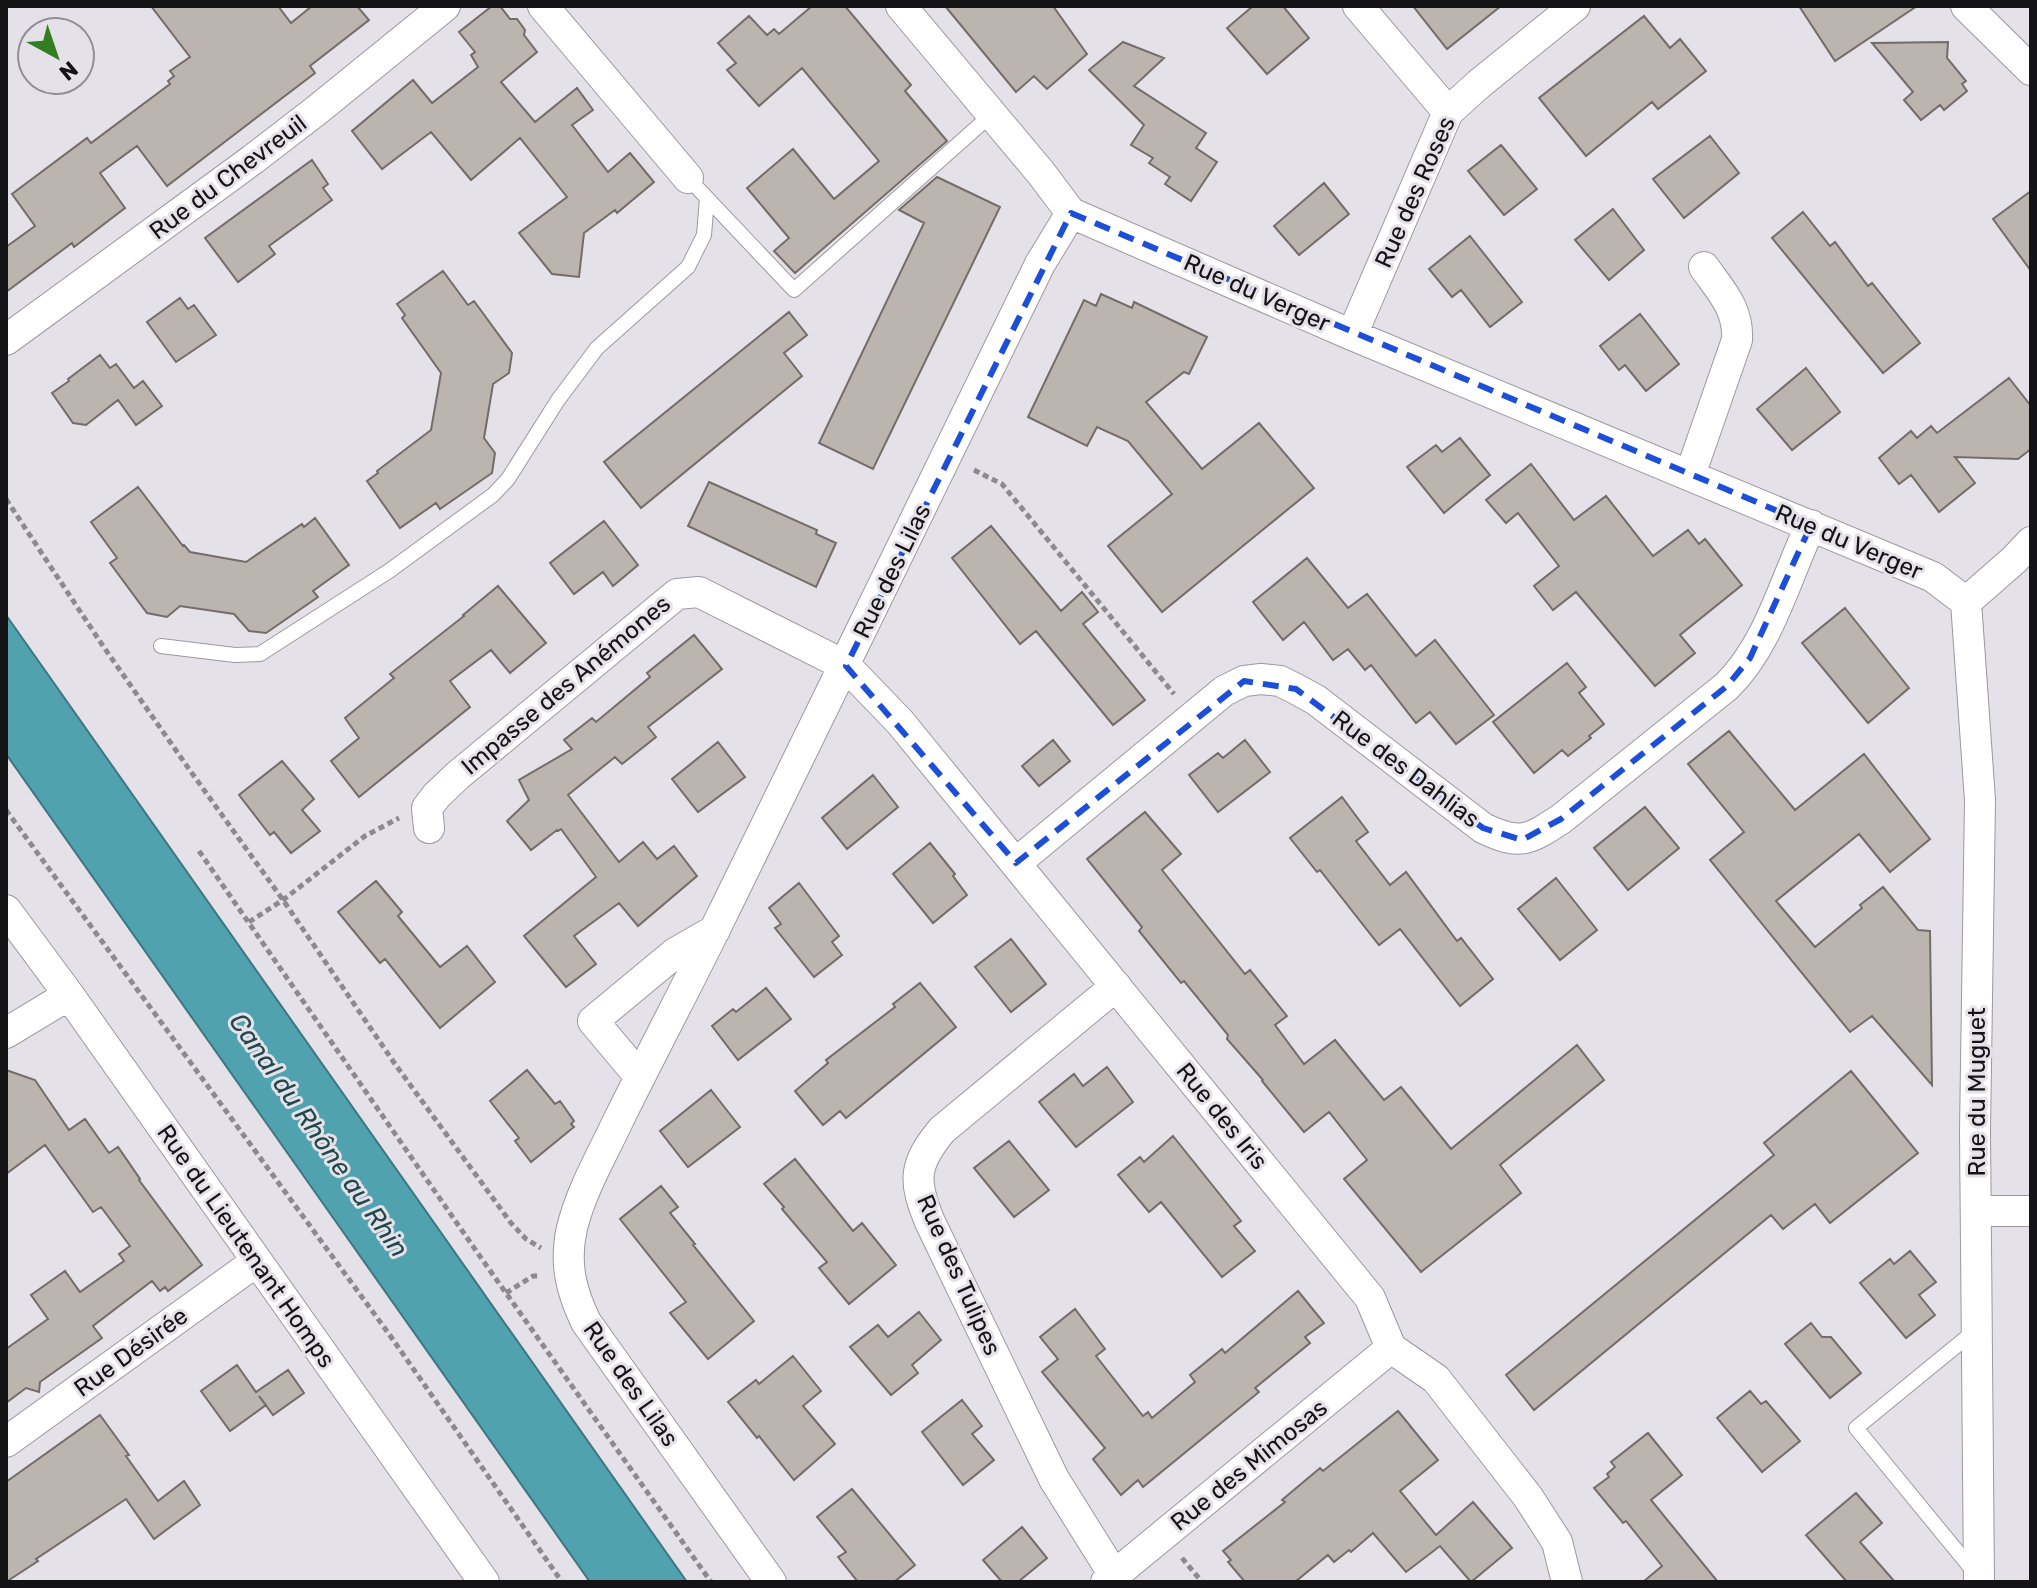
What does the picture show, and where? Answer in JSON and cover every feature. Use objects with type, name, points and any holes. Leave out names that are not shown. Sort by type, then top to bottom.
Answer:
[{"type":"street","name":"Rue du Chevreuil","points":[[6,340],[296,127],[445,6]]},
{"type":"street","points":[[543,6],[698,188]]},
{"type":"street","name":"Rue du Verger","points":[[901,6],[1071,213],[1352,335],[1933,577],[1966,602]]},
{"type":"street","points":[[1358,6],[1448,112]]},
{"type":"street","name":"Rue des Roses","points":[[1352,335],[1448,112],[1575,6]]},
{"type":"street","points":[[1966,6],[2031,70]]},
{"type":"street","name":"Rue des Lilas","points":[[771,1582],[586,1322],[569,1273],[572,1230],[580,1201],[640,1077],[846,666],[1040,264],[1071,213]]},
{"type":"street","points":[[1690,475],[1737,340],[1738,325],[1734,310],[1704,267]]},
{"type":"street","name":"Rue des Dahlias","points":[[1016,863],[1224,691],[1244,681],[1261,679],[1280,681],[1316,700],[1483,828],[1504,838],[1522,840],[1561,819],[1740,673],[1763,635],[1811,525]]},
{"type":"street","points":[[1966,602],[2031,542]]},
{"type":"street","name":"Impasse des Anémones","points":[[428,818],[437,795],[457,776],[677,594],[699,592],[846,666]]},
{"type":"street","name":"Rue du Muguet","points":[[1966,602],[1980,800],[1975,1131],[1979,1579]]},
{"type":"street","name":"Rue des Iris","points":[[846,666],[900,722],[1370,1298],[1391,1348]]},
{"type":"street","name":"Rue du Lieutenant Homps","points":[[6,910],[484,1582]]},
{"type":"street","points":[[640,1077],[593,1021],[675,953],[715,930]]},
{"type":"street","name":"Rue des Tulipes","points":[[1110,1579],[1054,1479],[930,1222],[920,1198],[918,1178],[928,1147],[942,1130],[1116,986]]},
{"type":"street","points":[[6,1033],[69,995]]},
{"type":"street","points":[[1976,1211],[2031,1211]]},
{"type":"street","name":"Rue Désirée","points":[[6,1442],[257,1261]]},
{"type":"street","points":[[1391,1348],[1436,1379],[1528,1497],[1557,1542],[1567,1582]]},
{"type":"street","name":"Rue des Mimosas","points":[[1110,1579],[1391,1348]]},
{"type":"lane","points":[[698,188],[794,290],[992,114]]},
{"type":"lane","points":[[161,646],[235,655],[260,654],[389,571],[493,495],[508,479],[549,412],[597,348],[688,267],[704,235],[698,188]]},
{"type":"lane","points":[[1977,1329],[1856,1428],[1979,1579]]},
{"type":"path","points":[[947,457],[1002,484],[1193,716]]},
{"type":"path","points":[[6,499],[103,646],[395,1064],[511,1223],[526,1239],[556,1256],[568,1257]]},
{"type":"path","points":[[6,810],[380,1321],[562,1582]]},
{"type":"path","points":[[249,922],[283,900],[365,836],[392,821],[428,818]]},
{"type":"path","points":[[199,851],[711,1582]]},
{"type":"path","points":[[506,1293],[533,1276]]},
{"type":"highlighted area","points":[[1071,213],[1811,525],[1750,658],[1727,686],[1561,819],[1522,840],[1483,828],[1296,689],[1244,681],[1016,863],[846,666]]},
{"type":"water","name":"Canal du Rhône au Rhin","points":[[6,615],[687,1582],[590,1582],[6,754]]},
{"type":"building","points":[[151,6],[278,6],[291,23],[312,6],[357,6],[369,20],[310,66],[315,73],[167,186],[137,146],[100,173],[125,208],[74,247],[72,243],[6,292],[6,247],[35,226],[12,194],[87,138],[91,143],[170,84],[168,81],[174,76],[170,71],[190,57]]},
{"type":"building","points":[[492,6],[500,6],[510,19],[517,19],[537,52],[501,82],[535,122],[577,88],[593,110],[572,125],[608,172],[630,153],[654,182],[617,213],[615,210],[584,233],[579,277],[552,274],[519,233],[567,197],[520,138],[471,180],[431,132],[382,169],[352,131],[413,80],[432,103],[478,67],[471,55],[475,52],[459,32]]},
{"type":"building","points":[[812,6],[845,6],[911,85],[905,91],[947,141],[795,273],[774,251],[789,238],[747,188],[793,149],[834,199],[879,161],[802,68],[759,106],[727,70],[736,63],[718,43],[749,16],[767,35],[774,29],[779,34]]},
{"type":"building","points":[[945,6],[1053,6],[1087,54],[1047,89],[1034,76],[1016,92]]},
{"type":"building","points":[[1253,6],[1283,6],[1309,38],[1267,74],[1227,28]]},
{"type":"building","points":[[1413,6],[1501,6],[1447,49]]},
{"type":"building","points":[[1799,6],[1917,6],[1835,61]]},
{"type":"building","points":[[1644,16],[1670,48],[1680,39],[1706,71],[1658,109],[1652,102],[1586,156],[1539,98]]},
{"type":"building","points":[[1123,42],[1164,58],[1134,86],[1206,133],[1196,148],[1217,162],[1191,201],[1165,184],[1170,177],[1149,163],[1153,158],[1131,145],[1144,125],[1089,70]]},
{"type":"building","points":[[1948,42],[1947,58],[1966,81],[1962,84],[1967,91],[1944,110],[1940,105],[1921,120],[1904,100],[1913,92],[1872,43]]},
{"type":"building","points":[[1710,136],[1739,173],[1684,218],[1653,179]]},
{"type":"building","points":[[1501,145],[1537,189],[1504,215],[1468,171]]},
{"type":"building","points":[[312,160],[328,184],[323,188],[332,200],[269,246],[275,254],[238,282],[205,238]]},
{"type":"building","points":[[937,177],[1000,207],[873,469],[819,443],[924,223],[899,210]]},
{"type":"building","points":[[1324,183],[1349,214],[1299,255],[1274,226]]},
{"type":"building","points":[[2031,191],[2031,271],[1993,219]]},
{"type":"building","points":[[1613,209],[1644,250],[1609,280],[1575,240]]},
{"type":"building","points":[[1803,212],[1830,246],[1835,242],[1868,286],[1872,283],[1920,343],[1883,373],[1772,238]]},
{"type":"building","points":[[1470,236],[1522,302],[1490,327],[1461,290],[1452,297],[1429,269]]},
{"type":"building","points":[[443,271],[468,305],[474,301],[512,353],[509,373],[493,384],[484,438],[495,453],[492,473],[440,509],[436,503],[400,528],[367,481],[431,430],[441,373],[402,318],[405,315],[397,304]]},
{"type":"building","points":[[1101,294],[1132,308],[1134,302],[1207,337],[1189,374],[1184,372],[1146,402],[1202,469],[1259,423],[1314,488],[1162,612],[1108,546],[1172,494],[1128,441],[1097,427],[1087,446],[1028,417],[1084,300],[1096,306]]},
{"type":"building","points":[[180,298],[188,309],[194,305],[216,335],[176,362],[147,322]]},
{"type":"building","points":[[789,312],[807,335],[784,353],[802,376],[641,508],[604,462]]},
{"type":"building","points":[[1640,314],[1679,364],[1646,391],[1625,365],[1619,370],[1600,346]]},
{"type":"building","points":[[100,355],[110,368],[116,364],[134,388],[143,381],[162,406],[136,425],[118,400],[86,425],[73,423],[52,393]]},
{"type":"building","points":[[1806,368],[1840,412],[1792,450],[1757,409]]},
{"type":"building","points":[[2009,378],[2031,406],[2031,449],[2018,459],[1955,457],[1975,483],[1939,512],[1911,475],[1899,484],[1879,458],[1911,431],[1917,438],[1931,426],[1937,433]]},
{"type":"building","points":[[1460,438],[1490,475],[1444,513],[1407,467],[1436,445],[1442,452]]},
{"type":"building","points":[[1531,464],[1574,520],[1606,496],[1653,556],[1688,530],[1699,544],[1705,539],[1742,585],[1680,635],[1695,653],[1655,686],[1576,592],[1553,610],[1534,586],[1559,566],[1518,513],[1506,523],[1486,500]]},
{"type":"building","points":[[709,482],[817,530],[816,534],[836,543],[816,587],[688,526]]},
{"type":"building","points":[[138,487],[190,552],[246,562],[315,518],[349,565],[313,591],[318,597],[266,633],[249,631],[234,614],[180,606],[167,617],[147,613],[110,563],[117,558],[91,522]]},
{"type":"building","points":[[604,521],[638,565],[613,586],[603,572],[574,594],[550,563]]},
{"type":"building","points":[[991,526],[1061,611],[1082,592],[1098,612],[1083,624],[1145,700],[1113,725],[1036,631],[1020,644],[952,558]]},
{"type":"building","points":[[1307,558],[1348,608],[1367,594],[1416,656],[1435,640],[1494,715],[1456,744],[1430,712],[1416,723],[1371,665],[1365,670],[1348,649],[1333,660],[1304,622],[1283,640],[1253,602]]},
{"type":"building","points":[[498,586],[546,643],[510,673],[491,650],[450,681],[470,707],[359,797],[331,761],[359,738],[345,718],[394,678],[390,674]]},
{"type":"building","points":[[1845,608],[1909,688],[1868,723],[1802,643]]},
{"type":"building","points":[[694,635],[722,669],[648,727],[656,737],[622,764],[615,757],[568,795],[619,862],[643,842],[657,859],[674,846],[697,876],[638,926],[619,903],[574,936],[596,964],[566,987],[524,936],[596,877],[561,829],[531,850],[507,821],[529,800],[519,780],[572,749],[564,740],[592,718],[596,722],[650,677],[647,673]]},
{"type":"building","points":[[1567,663],[1586,687],[1579,693],[1604,724],[1568,756],[1562,750],[1534,773],[1493,722]]},
{"type":"building","points":[[1729,731],[1795,810],[1864,754],[1930,839],[1890,872],[1859,834],[1776,901],[1815,947],[1883,887],[1918,930],[1930,931],[1932,1085],[1872,1016],[1850,1032],[1710,860],[1744,832],[1688,764]]},
{"type":"building","points":[[1053,740],[1070,761],[1039,786],[1022,766]]},
{"type":"building","points":[[1245,740],[1270,772],[1218,812],[1189,775],[1218,753],[1223,758]]},
{"type":"building","points":[[718,742],[745,777],[698,812],[672,779]]},
{"type":"building","points":[[282,761],[314,799],[302,810],[320,831],[291,853],[274,832],[270,835],[239,795]]},
{"type":"building","points":[[873,775],[898,807],[847,849],[822,818]]},
{"type":"building","points":[[1342,797],[1368,832],[1356,841],[1390,885],[1406,872],[1457,941],[1461,938],[1493,979],[1460,1006],[1400,929],[1379,945],[1320,870],[1317,872],[1290,838]]},
{"type":"building","points":[[1645,807],[1679,848],[1628,890],[1594,848]]},
{"type":"building","points":[[1145,812],[1181,854],[1162,870],[1245,974],[1250,970],[1287,1016],[1275,1025],[1304,1064],[1335,1040],[1384,1100],[1401,1087],[1451,1149],[1577,1045],[1604,1080],[1500,1165],[1521,1193],[1421,1272],[1344,1179],[1367,1160],[1329,1112],[1304,1132],[1227,1039],[1228,1035],[1184,981],[1181,983],[1139,931],[1142,927],[1087,859]]},
{"type":"building","points":[[930,843],[967,895],[933,923],[893,874]]},
{"type":"building","points":[[1556,878],[1597,930],[1560,960],[1518,909]]},
{"type":"building","points":[[376,881],[402,912],[398,916],[440,967],[467,946],[495,982],[440,1028],[385,959],[380,963],[338,912]]},
{"type":"building","points":[[799,883],[839,936],[832,942],[842,955],[814,977],[775,928],[781,924],[769,908]]},
{"type":"building","points":[[1011,939],[1046,984],[1011,1012],[975,967]]},
{"type":"building","points":[[920,983],[956,1027],[846,1118],[840,1111],[823,1125],[795,1091],[828,1063],[826,1060],[895,1007],[893,1004]]},
{"type":"building","points":[[766,988],[791,1019],[738,1060],[712,1026]]},
{"type":"building","points":[[1107,1067],[1133,1102],[1076,1147],[1039,1102],[1074,1074],[1083,1086]]},
{"type":"building","points":[[6,1070],[35,1080],[69,1130],[85,1119],[109,1153],[118,1147],[202,1265],[168,1291],[165,1287],[160,1291],[152,1281],[93,1326],[102,1338],[40,1382],[39,1392],[26,1388],[6,1403],[6,1349],[48,1319],[31,1295],[65,1271],[80,1292],[124,1261],[119,1254],[130,1246],[101,1207],[93,1212],[45,1145],[6,1174]]},
{"type":"building","points":[[527,1070],[555,1104],[560,1101],[574,1121],[571,1124],[574,1127],[531,1162],[515,1141],[519,1138],[490,1101]]},
{"type":"building","points":[[1851,1071],[1918,1153],[1830,1223],[1815,1204],[1783,1229],[1771,1215],[1534,1410],[1506,1375],[1774,1155],[1764,1143]]},
{"type":"building","points":[[711,1090],[740,1127],[688,1167],[660,1131]]},
{"type":"building","points":[[1173,1136],[1241,1221],[1234,1226],[1255,1251],[1222,1277],[1161,1202],[1149,1212],[1118,1175],[1140,1157],[1144,1162]]},
{"type":"building","points":[[1009,1141],[1049,1190],[1014,1217],[974,1168]]},
{"type":"building","points":[[795,1159],[853,1231],[862,1223],[896,1265],[849,1304],[819,1268],[827,1262],[764,1184]]},
{"type":"building","points":[[661,1186],[678,1207],[670,1213],[754,1321],[708,1359],[670,1313],[686,1302],[620,1219]]},
{"type":"building","points":[[1910,1251],[1936,1282],[1919,1295],[1935,1315],[1906,1338],[1860,1283],[1890,1259],[1894,1264]]},
{"type":"building","points":[[1298,1291],[1324,1323],[1305,1337],[1310,1343],[1255,1388],[1259,1392],[1143,1487],[1138,1480],[1121,1495],[1093,1459],[1105,1448],[1042,1372],[1058,1359],[1040,1337],[1075,1309],[1105,1349],[1096,1356],[1143,1416],[1148,1412],[1152,1418],[1195,1382],[1190,1375],[1222,1349],[1225,1353]]},
{"type":"building","points":[[919,1312],[941,1340],[912,1365],[918,1373],[891,1395],[850,1347],[878,1325],[888,1337]]},
{"type":"building","points":[[1811,1323],[1822,1337],[1831,1337],[1861,1373],[1830,1398],[1785,1344]]},
{"type":"building","points":[[793,1356],[821,1391],[803,1406],[835,1444],[794,1480],[728,1402],[756,1380],[759,1384]]},
{"type":"building","points":[[237,1365],[256,1392],[288,1370],[304,1393],[273,1415],[266,1405],[230,1431],[201,1391]]},
{"type":"building","points":[[1750,1391],[1761,1404],[1766,1401],[1800,1441],[1762,1472],[1717,1418]]},
{"type":"building","points":[[962,1400],[982,1426],[972,1434],[994,1460],[963,1485],[922,1432]]},
{"type":"building","points":[[1398,1411],[1438,1460],[1400,1491],[1436,1535],[1473,1502],[1512,1548],[1471,1582],[1440,1546],[1406,1572],[1373,1533],[1334,1562],[1328,1555],[1295,1582],[1245,1582],[1223,1551],[1285,1502],[1282,1500],[1320,1468],[1323,1471]]},
{"type":"building","points":[[100,1415],[158,1501],[184,1481],[200,1505],[154,1539],[126,1499],[6,1582],[6,1482]]},
{"type":"building","points":[[1648,1433],[1682,1475],[1651,1500],[1718,1582],[1643,1582],[1662,1566],[1626,1521],[1623,1523],[1594,1488],[1609,1477],[1607,1474],[1615,1467],[1611,1462]]},
{"type":"building","points":[[852,1489],[915,1565],[894,1582],[858,1582],[838,1557],[846,1552],[817,1517]]},
{"type":"building","points":[[1856,1493],[1882,1523],[1860,1542],[1895,1582],[1847,1582],[1806,1535]]},
{"type":"building","points":[[1022,1527],[1047,1558],[1018,1582],[1002,1582],[983,1560]]}]
